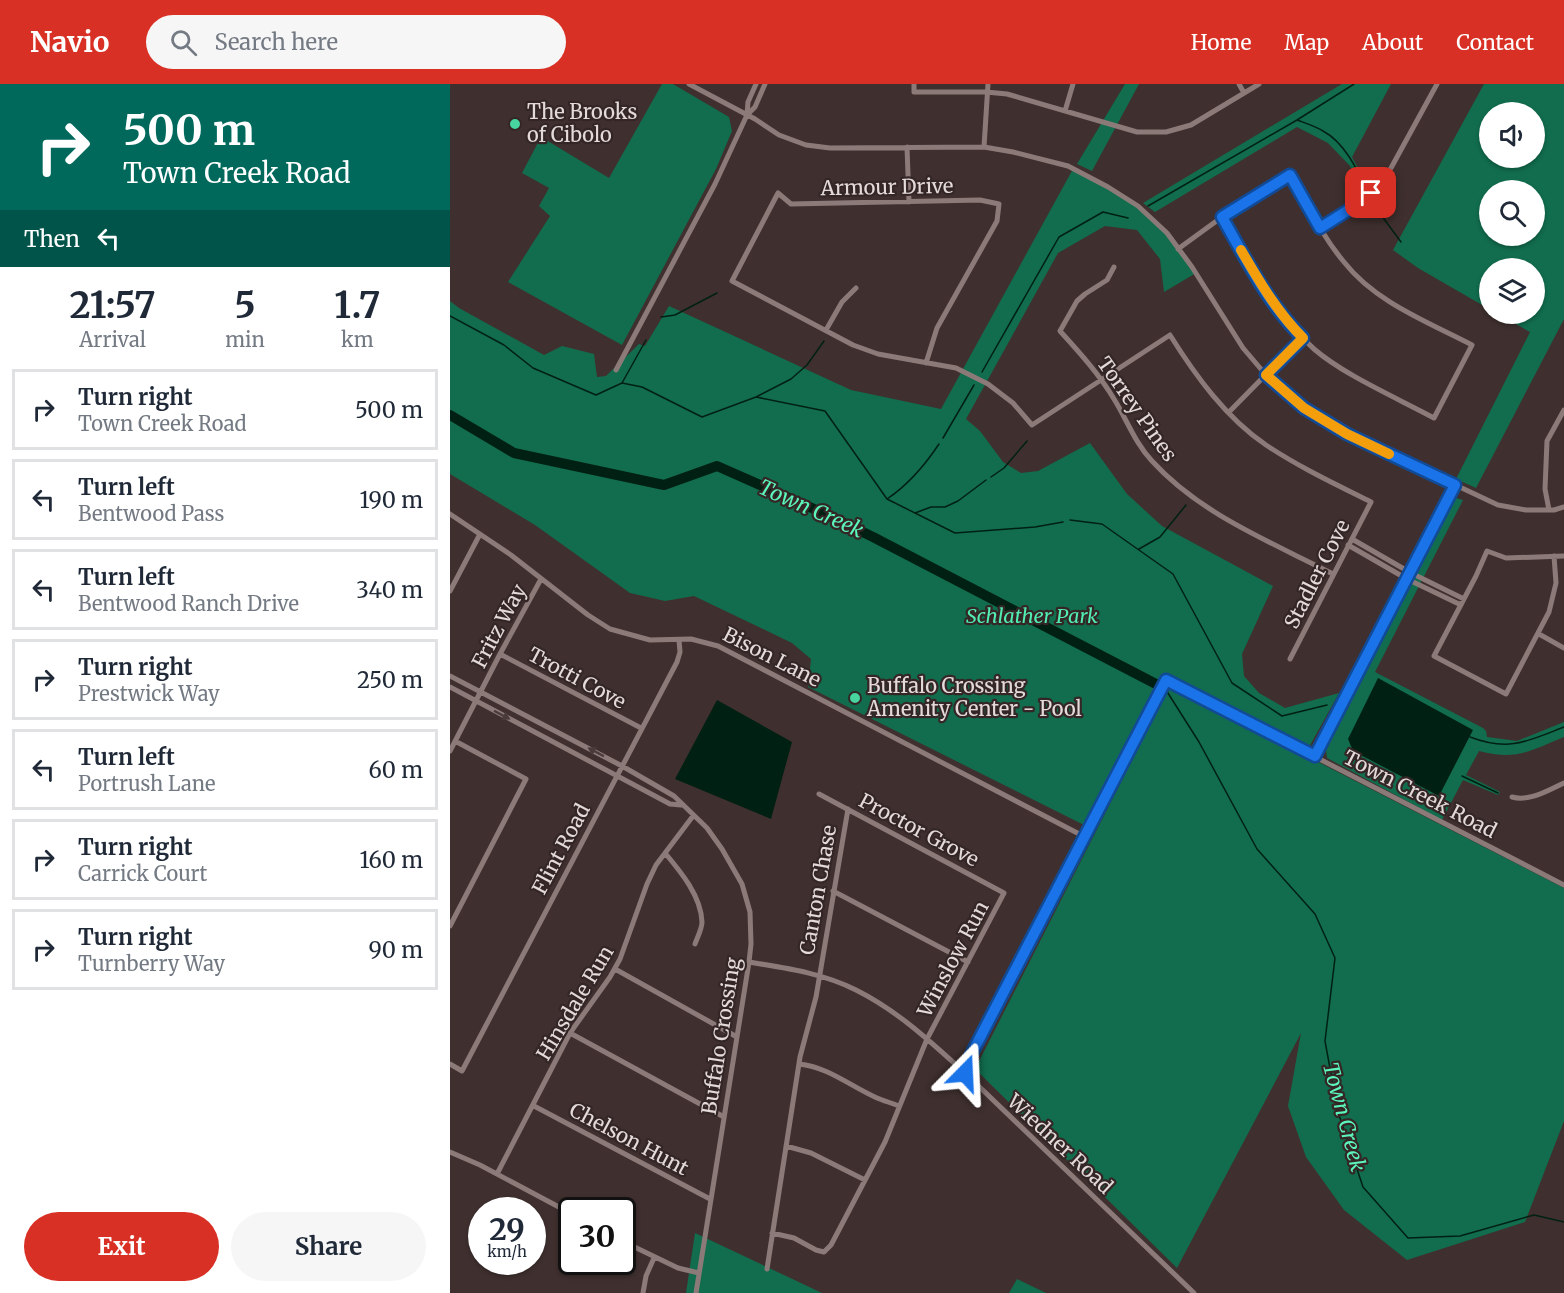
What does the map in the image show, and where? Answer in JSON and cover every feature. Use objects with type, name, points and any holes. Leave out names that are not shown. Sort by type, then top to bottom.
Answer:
[{"type":"street","points":[[688,84],[747,115],[779,135],[806,145],[830,148],[984,147],[1068,166],[1138,206],[1167,233],[1243,348],[1266,375],[1304,408],[1347,434],[1497,505],[1526,510],[1549,510],[1564,507]]},
{"type":"street","points":[[747,115],[748,102],[756,84]]},
{"type":"street","points":[[616,369],[715,184],[747,115],[755,107],[765,84]]},
{"type":"street","points":[[914,84],[914,92],[1007,94],[1137,132],[1166,132],[1191,124],[1259,84]]},
{"type":"street","points":[[984,147],[988,84]]},
{"type":"street","points":[[1065,111],[1073,84]]},
{"type":"street","points":[[1239,84],[1245,93]]},
{"type":"street","points":[[1320,228],[1366,199],[1382,180],[1391,168],[1437,84]]},
{"type":"street","points":[[907,147],[909,202]]},
{"type":"street","points":[[1178,249],[1222,217],[1290,175],[1320,228],[1344,263],[1362,282],[1385,299],[1472,345],[1434,418],[1338,366],[1303,338],[1272,302],[1222,217]]},
{"type":"street","name":"Armour Drive","points":[[826,330],[732,281],[778,193],[791,204],[980,200],[999,204],[997,221],[937,328],[926,363]]},
{"type":"street","name":"Torrey Pines","points":[[1114,267],[1107,280],[1077,301],[1060,332],[1101,380],[1115,401],[1131,433],[1150,459],[1169,479],[1196,500],[1333,574]]},
{"type":"street","points":[[856,288],[842,302],[826,330],[854,345],[878,354],[956,368],[987,384],[1013,403],[1032,425],[1170,334],[1189,365],[1229,412],[1303,338]]},
{"type":"street","points":[[1549,510],[1545,481],[1547,441],[1564,410]]},
{"type":"street","name":"Stadler Cove","points":[[1229,412],[1264,444],[1371,502],[1290,659]]},
{"type":"street","points":[[1315,756],[1455,485]]},
{"type":"street","name":"Bison Lane","points":[[450,514],[610,629],[650,640],[700,640],[718,646],[1085,837]]},
{"type":"street","points":[[450,591],[480,534]]},
{"type":"street","points":[[1352,539],[1462,602]]},
{"type":"street","points":[[1348,545],[1407,579],[1462,602]]},
{"type":"street","points":[[1554,556],[1556,583],[1553,598],[1539,634],[1506,694],[1434,656],[1487,551],[1506,558],[1554,556],[1564,556]]},
{"type":"street","name":"Fritz Way","points":[[450,751],[541,579]]},
{"type":"street","points":[[1539,634],[1564,648]]},
{"type":"street","name":"Flint Road","points":[[450,1064],[462,1071],[677,663],[680,652],[679,640]]},
{"type":"street","name":"Trotti Cove","points":[[500,654],[641,728]]},
{"type":"street","name":"Buffalo Crossing","points":[[450,676],[622,766],[674,796],[706,828],[722,849],[742,884],[750,912],[749,962],[696,1293]]},
{"type":"street","name":"Town Creek Road","points":[[1085,837],[1166,680],[1564,885]]},
{"type":"street","name":"Buffalo Crossing","points":[[450,687],[670,804],[681,805]]},
{"type":"street","points":[[450,926],[526,779],[455,741]]},
{"type":"street","points":[[1512,797],[1528,798],[1564,783]]},
{"type":"street","name":"Proctor Grove","points":[[819,794],[1005,893]]},
{"type":"street","name":"Canton Chase","points":[[767,1269],[799,1064],[819,976],[848,809]]},
{"type":"street","name":"Hinsdale Run","points":[[497,1174],[570,1033],[615,969],[625,949],[647,884],[665,853],[693,816]]},
{"type":"street","points":[[965,1073],[973,1051],[1085,837]]},
{"type":"street","points":[[665,853],[688,884],[698,904],[702,924],[695,945]]},
{"type":"street","points":[[833,891],[968,962]]},
{"type":"street","name":"Winslow Run","points":[[772,1233],[794,1238],[824,1252],[831,1245],[885,1142],[927,1039],[1005,893]]},
{"type":"street","name":"Wiedner Road","points":[[749,962],[819,976],[854,989],[887,1008],[965,1073],[1194,1293]]},
{"type":"street","points":[[615,969],[737,1037]]},
{"type":"street","points":[[570,1033],[724,1118]]},
{"type":"street","points":[[799,1064],[813,1065],[826,1070],[877,1098],[899,1106]]},
{"type":"street","name":"Chelson Hunt","points":[[534,1106],[710,1199]]},
{"type":"street","points":[[786,1146],[811,1153],[865,1180]]},
{"type":"street","points":[[450,1152],[558,1207]]},
{"type":"street","points":[[636,1248],[678,1268],[699,1273]]},
{"type":"street","points":[[643,1293],[646,1276],[654,1258]]},
{"type":"green space","points":[[662,84],[673,84],[729,117],[732,131],[716,169],[622,345],[508,282],[550,216],[539,206],[549,188],[522,173],[541,137],[609,178]]},
{"type":"green space","points":[[1125,84],[1139,84],[1092,171],[1077,164]]},
{"type":"green space","points":[[1342,84],[1391,84],[1352,157],[1359,170],[1375,181],[1363,192],[1350,166],[1328,143],[1297,127],[1155,212],[1143,203]]},
{"type":"green space","points":[[1484,84],[1564,84],[1564,319],[1476,488],[1456,479],[1530,332],[1516,324],[1545,324],[1545,258],[1479,258],[1479,303],[1418,268],[1393,250]]},
{"type":"green space","name":"Schlather Park","points":[[1073,169],[1138,206],[1167,233],[1196,273],[1164,292],[1160,259],[1137,230],[1105,226],[1058,253],[966,419],[980,431],[1003,462],[1021,473],[1038,471],[1090,443],[1127,494],[1162,526],[1273,586],[1242,654],[1244,676],[1259,693],[1285,708],[1339,693],[1308,749],[1163,673],[1084,825],[808,687],[811,659],[792,643],[694,596],[665,601],[630,593],[535,525],[450,474],[450,301],[544,355],[562,346],[594,354],[597,377],[606,376],[639,344],[645,346],[669,306],[851,390],[941,409]]},
{"type":"green space","points":[[1456,498],[1463,500],[1375,672],[1483,728],[1487,737],[1517,741],[1564,722],[1564,737],[1513,755],[1479,751],[1466,775],[1500,792],[1498,795],[1463,780],[1442,820],[1327,758],[1326,750]]},
{"type":"green space","points":[[1170,686],[1564,888],[1564,1121],[1525,1222],[1407,1260],[1344,1210],[1306,1157],[1288,1106],[1301,1033],[1177,1268],[975,1069]]},
{"type":"green space","points":[[695,1233],[822,1293],[686,1293]]},
{"type":"green space","points":[[1017,1279],[1046,1293],[1009,1293]]},
{"type":"shaded area","points":[[1378,678],[1473,730],[1439,796],[1353,751],[1348,739]]},
{"type":"shaded area","points":[[717,700],[792,742],[771,819],[675,779]]},
{"type":"waterway","points":[[1148,206],[1297,120],[1354,84]]},
{"type":"waterway","points":[[1297,120],[1331,136],[1344,149],[1367,190]]},
{"type":"waterway","points":[[1373,204],[1401,242]]},
{"type":"waterway","points":[[982,372],[1059,237],[1103,212],[1128,218]]},
{"type":"waterway","points":[[661,317],[675,315],[717,293]]},
{"type":"waterway","points":[[450,316],[504,345],[533,368],[596,395],[622,383],[642,387],[702,417],[756,397],[825,411],[887,499],[955,533],[1035,527],[1063,522]]},
{"type":"waterway","points":[[622,383],[646,340]]},
{"type":"waterway","points":[[756,397],[791,379],[807,365],[824,341]]},
{"type":"waterway","points":[[943,438],[974,385]]},
{"type":"waterway","name":"Town Creek","points":[[450,415],[514,453],[664,485],[717,466],[873,537],[1156,684]]},
{"type":"waterway","points":[[991,477],[1004,468],[1027,441]]},
{"type":"waterway","points":[[887,499],[916,474],[939,444]]},
{"type":"waterway","points":[[915,513],[931,507],[945,507],[958,501],[986,480]]},
{"type":"waterway","points":[[1139,549],[1160,537],[1186,505]]},
{"type":"waterway","points":[[1070,520],[1102,524],[1173,574],[1232,683],[1282,716],[1327,705]]},
{"type":"waterway","name":"Town Creek","points":[[1166,690],[1199,742],[1257,849],[1315,914],[1335,958],[1325,1041],[1338,1112],[1363,1187],[1408,1238],[1460,1236],[1534,1215],[1564,1222]]},
{"type":"waterway","points":[[1470,737],[1496,744],[1518,743],[1564,727]]},
{"type":"waterway","points":[[1462,776],[1498,793]]},
{"type":"slow traffic","points":[[1241,250],[1272,302],[1303,338],[1266,375],[1304,408],[1347,434],[1389,454]]},
{"type":"place","name":"The Brooks of Cibolo","points":[[515,124]]},
{"type":"place","name":"Buffalo Crossing Amenity Center - Pool","points":[[855,698]]},
{"type":"route","points":[[965,1073],[973,1051],[1166,680],[1315,756],[1455,485],[1347,434],[1304,408],[1266,375],[1303,338],[1272,302],[1222,217],[1290,175],[1320,228],[1366,199],[1371,193]]}]
